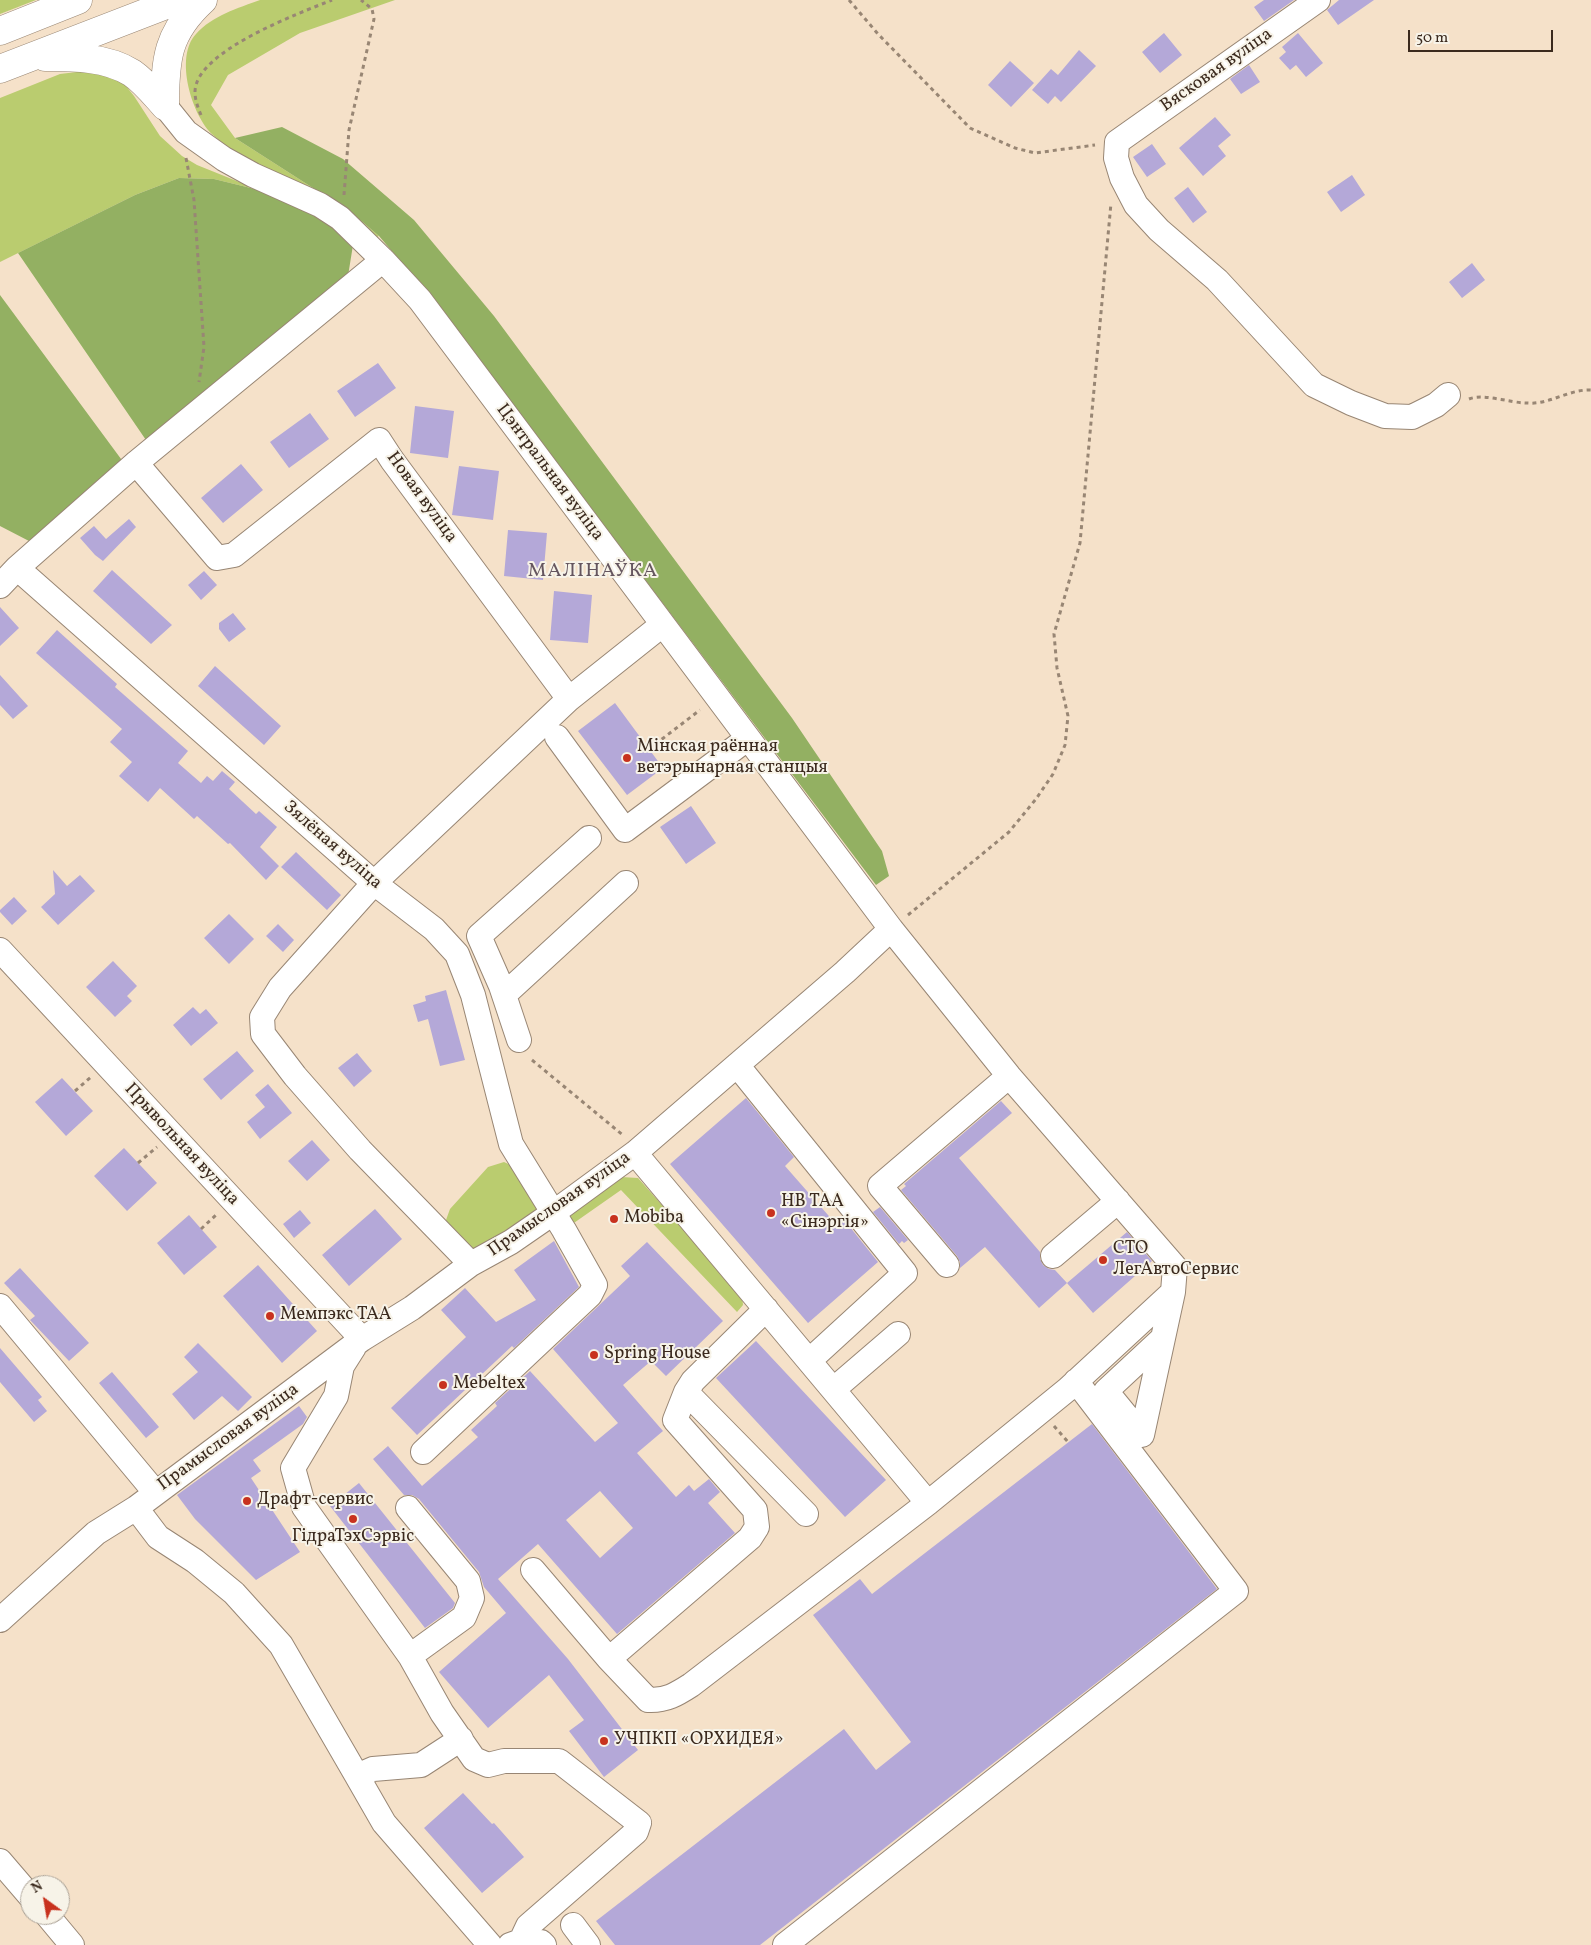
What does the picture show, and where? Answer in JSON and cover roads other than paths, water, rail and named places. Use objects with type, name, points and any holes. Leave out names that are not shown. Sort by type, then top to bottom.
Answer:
[{"type":"highway","points":[[0,31],[78,0]]},
{"type":"highway","points":[[0,69],[179,0]]},
{"type":"highway","points":[[166,106],[165,78],[171,43],[178,27],[203,0]]},
{"type":"highway","points":[[31,57],[78,57],[104,62],[131,73],[166,106]]},
{"type":"street","name":"Вясковая вуліца","points":[[1318,0],[1117,142],[1116,158],[1122,178],[1136,205],[1159,230],[1217,280],[1314,385],[1351,403],[1385,416],[1412,417],[1436,405],[1457,398]]},
{"type":"street","name":"Цэнтральная вуліца","points":[[166,106],[186,132],[224,159],[253,175],[320,205],[340,218],[420,300],[891,929]]},
{"type":"street","points":[[0,586],[17,568],[136,464],[383,260]]},
{"type":"street","name":"Новая вуліца","points":[[136,464],[217,558],[234,554],[380,440],[392,460],[569,699]]},
{"type":"street","name":"Зялёная вуліца","points":[[17,568],[374,883],[434,929],[457,954],[472,995],[511,1144],[595,1285],[590,1295],[423,1452]]},
{"type":"street","points":[[471,1264],[360,1150],[295,1076],[263,1034],[262,1017],[280,988],[374,883],[569,699],[662,625]]},
{"type":"street","points":[[556,737],[625,830],[747,739]]},
{"type":"street","points":[[519,1040],[504,995],[479,936],[589,838]]},
{"type":"street","points":[[504,995],[626,883]]},
{"type":"street","points":[[891,929],[1009,1076],[1175,1267],[1173,1292],[1163,1338]]},
{"type":"street","name":"Прамысловая вуліца","points":[[0,1620],[96,1533],[136,1508],[360,1341],[412,1308],[471,1264],[511,1242],[553,1214],[637,1151],[846,972],[891,929]]},
{"type":"street","name":"Прывольная вуліца","points":[[0,950],[360,1341]]},
{"type":"street","points":[[737,1065],[905,1273],[810,1360]]},
{"type":"street","points":[[947,1265],[880,1186],[1009,1076]]},
{"type":"street","points":[[637,1151],[928,1503]]},
{"type":"street","points":[[1053,1256],[1118,1201]]},
{"type":"street","points":[[533,1570],[609,1660],[648,1700],[660,1701],[672,1696],[691,1685],[928,1503],[1076,1381],[1173,1292]]},
{"type":"street","points":[[0,1306],[155,1492]]},
{"type":"street","points":[[609,1660],[750,1538],[757,1527],[756,1510],[675,1420],[686,1392],[693,1381],[766,1309]]},
{"type":"street","points":[[834,1390],[898,1334]]},
{"type":"street","points":[[360,1341],[342,1366],[336,1396],[293,1468],[304,1507],[410,1656],[442,1713],[474,1759],[488,1766],[504,1761],[559,1761],[639,1823],[636,1832],[528,1926],[515,1943]]},
{"type":"street","points":[[785,1945],[1236,1591],[1076,1381]]},
{"type":"street","points":[[686,1392],[806,1514]]},
{"type":"street","points":[[136,1508],[158,1537],[195,1561],[234,1593],[281,1645],[384,1823],[490,1945]]},
{"type":"street","points":[[408,1508],[468,1581],[472,1598],[464,1617],[410,1656]]},
{"type":"street","points":[[357,1776],[373,1769],[420,1765],[460,1739]]},
{"type":"street","points":[[0,1861],[20,1884]]},
{"type":"street","points":[[55,1925],[72,1945]]},
{"type":"street","points":[[573,1925],[588,1945]]},
{"type":"street","points":[[515,1943],[541,1942],[544,1945]]},
{"type":"place","name":"Мінская раённая ветэрынарная станцыя","points":[[627,758]]},
{"type":"place","name":"НВ ТАА «Сінэргія»","points":[[771,1213]]},
{"type":"place","name":"Mobiba","points":[[614,1219]]},
{"type":"place","name":"СТО ЛегАвтоСервис","points":[[1103,1260]]},
{"type":"place","name":"Мемпэкс ТАА","points":[[270,1316]]},
{"type":"place","name":"Spring House","points":[[594,1355]]},
{"type":"place","name":"Mebeltex","points":[[443,1385]]},
{"type":"place","name":"Драфт-сервис","points":[[247,1501]]},
{"type":"place","name":"ГідраТэхСэрвіс","points":[[353,1519]]},
{"type":"place","name":"УЧПКП «ОРХИДЕЯ»","points":[[604,1741]]},
{"type":"district","name":"МАЛІНАЎКА","points":[[593,572]]}]
